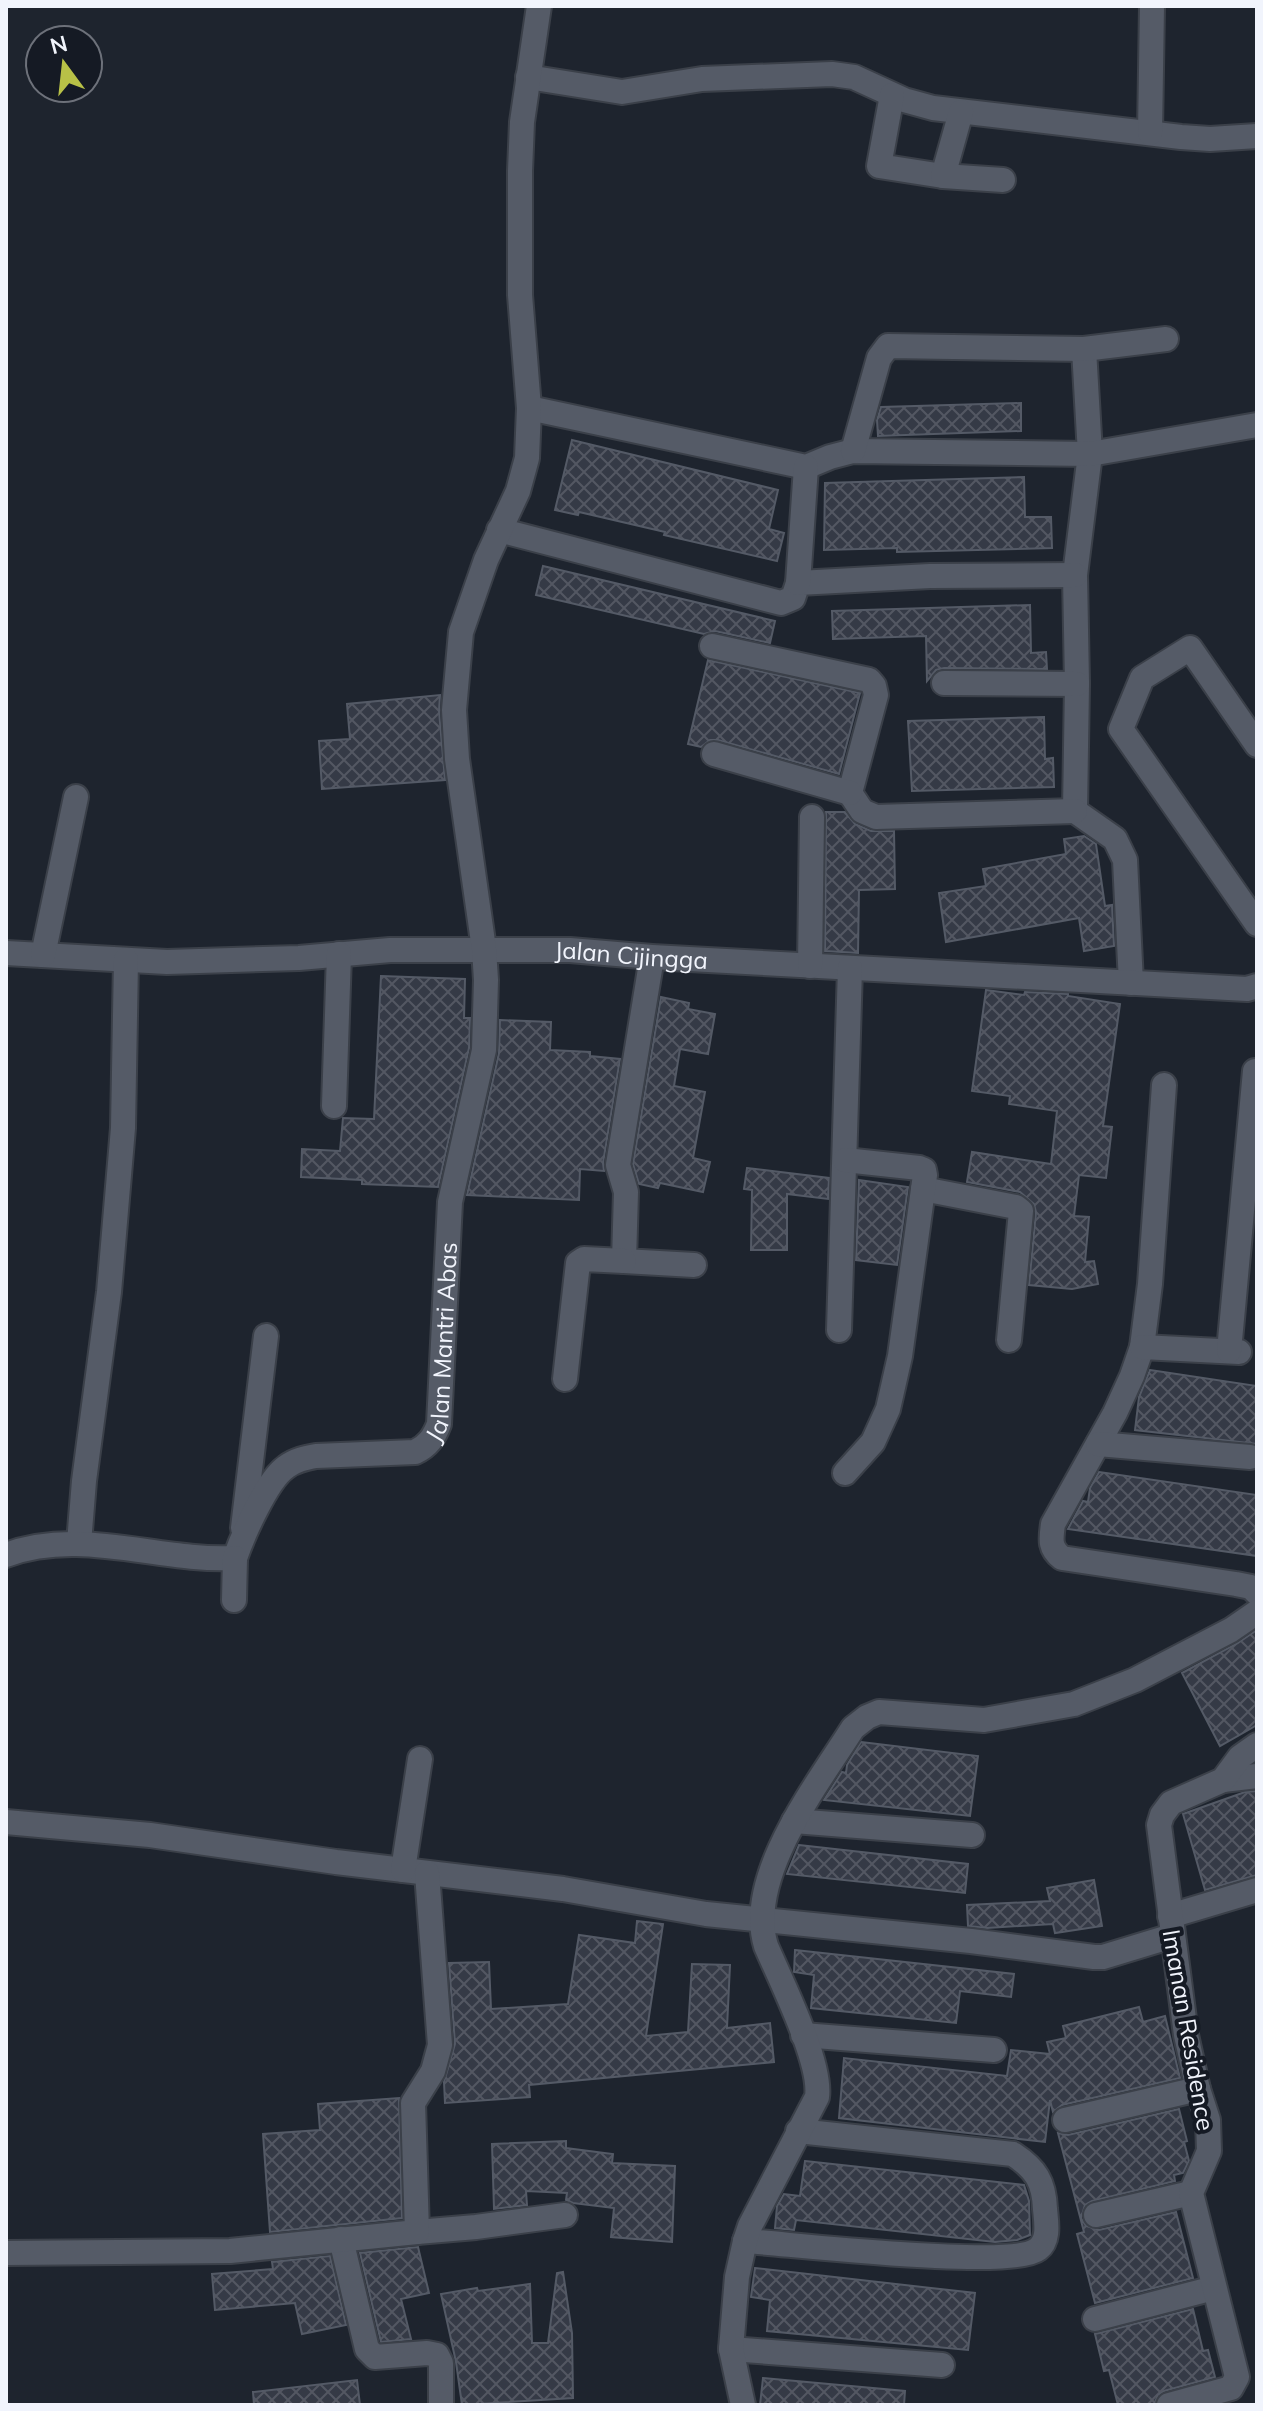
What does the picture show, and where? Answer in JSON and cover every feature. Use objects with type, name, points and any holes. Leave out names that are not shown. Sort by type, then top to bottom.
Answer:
[{"type":"street","points":[[484,949],[457,759],[454,710],[461,632],[499,530],[518,491],[527,458],[529,408],[520,295],[520,187],[522,122],[539,6]]},
{"type":"street","points":[[1150,133],[1152,6]]},
{"type":"street","points":[[528,77],[622,92],[702,79],[832,74],[854,77],[892,95],[933,108],[1210,139],[1257,136]]},
{"type":"street","points":[[892,95],[878,175],[1003,180]]},
{"type":"street","points":[[943,176],[961,112]]},
{"type":"street","points":[[853,451],[879,358],[888,346],[1084,349],[1166,339]]},
{"type":"street","points":[[1075,811],[1075,575],[1090,454],[1084,349]]},
{"type":"street","points":[[529,408],[806,467],[853,451],[1090,454],[1257,425]]},
{"type":"street","points":[[499,530],[778,603],[793,598],[798,583],[806,467]]},
{"type":"street","points":[[798,583],[930,576],[1075,575]]},
{"type":"street","points":[[712,646],[869,680],[876,695],[850,793]]},
{"type":"street","points":[[1257,745],[1190,648],[1142,678],[1121,729],[1257,924]]},
{"type":"street","points":[[944,683],[1077,684]]},
{"type":"street","points":[[714,754],[850,793],[862,811],[876,817],[1075,811],[1115,839],[1125,860],[1131,983]]},
{"type":"street","points":[[43,955],[76,797]]},
{"type":"street","points":[[810,966],[812,817]]},
{"type":"street","name":"Jalan Mantri Abas","points":[[239,1548],[272,1483],[292,1462],[316,1456],[415,1452],[426,1445],[436,1432],[439,1424],[450,1202],[484,1050],[484,949]]},
{"type":"street","name":"Jalan Cijingga","points":[[6,953],[167,962],[390,950],[570,950],[1131,983],[1254,982]]},
{"type":"street","points":[[334,1106],[339,954]]},
{"type":"street","points":[[624,1261],[626,1190],[618,1165],[652,957]]},
{"type":"street","points":[[79,1543],[109,1292],[123,1128],[126,960]]},
{"type":"street","points":[[839,1330],[850,968]]},
{"type":"street","points":[[1142,1347],[1234,1352],[1255,1071]]},
{"type":"street","points":[[1164,1085],[1150,1284],[1142,1347],[1132,1376],[1098,1444],[1053,1524],[1051,1541],[1054,1552],[1062,1558],[1245,1585],[1257,1593]]},
{"type":"street","points":[[845,1160],[922,1169],[925,1175],[900,1356],[888,1409],[873,1442],[845,1473]]},
{"type":"street","points":[[923,1189],[1016,1207],[1021,1211],[1009,1340]]},
{"type":"street","points":[[565,1379],[578,1263],[584,1259],[694,1265]]},
{"type":"street","points":[[234,1600],[266,1336]]},
{"type":"street","points":[[1098,1444],[1250,1457]]},
{"type":"street","points":[[6,1555],[28,1548],[79,1543],[205,1558],[239,1548]]},
{"type":"street","points":[[743,2405],[731,2349],[737,2277],[745,2241],[817,2097],[819,2086],[813,2061],[766,1946],[761,1920],[762,1901],[781,1847],[794,1821],[853,1728],[867,1717],[888,1711],[984,1720],[1074,1704],[1149,1673],[1231,1630],[1257,1612]]},
{"type":"street","name":"Imanan Residence","points":[[1191,2193],[1209,2151],[1208,2120],[1186,2035],[1159,1825],[1171,1803],[1223,1780],[1240,1757],[1257,1745]]},
{"type":"street","points":[[417,2232],[413,2103],[433,2071],[440,2045],[415,1871],[420,1759]]},
{"type":"street","points":[[1223,1780],[1257,1776]]},
{"type":"street","points":[[794,1821],[972,1835]]},
{"type":"street","points":[[6,1822],[150,1835],[563,1889],[761,1920],[1094,1957],[1103,1957],[1257,1890]]},
{"type":"street","points":[[803,2035],[994,2050]]},
{"type":"street","points":[[1065,2120],[1198,2089]]},
{"type":"street","points":[[745,2241],[975,2259],[1026,2254],[1040,2248],[1044,2242],[1046,2224],[1042,2182],[1032,2168],[1013,2154],[798,2131]]},
{"type":"street","points":[[1096,2215],[1191,2193],[1237,2377],[1231,2388],[1169,2405]]},
{"type":"street","points":[[6,2253],[230,2251],[476,2227],[565,2215]]},
{"type":"street","points":[[341,2239],[367,2349],[375,2357],[437,2355],[441,2363],[441,2405]]},
{"type":"street","points":[[1095,2319],[1214,2288]]},
{"type":"street","points":[[731,2349],[942,2365]]},
{"type":"building","points":[[1021,403],[1021,431],[878,436],[877,420],[881,407]]},
{"type":"building","points":[[572,440],[778,490],[769,529],[784,533],[777,561],[579,512],[578,515],[555,510]]},
{"type":"building","points":[[1024,477],[1025,517],[1051,517],[1052,548],[897,552],[897,548],[824,550],[825,483]]},
{"type":"building","points":[[543,566],[775,621],[770,643],[715,631],[704,634],[536,595]]},
{"type":"building","points":[[1030,605],[1031,653],[1046,652],[1047,669],[944,668],[936,670],[927,681],[926,636],[833,639],[832,611]]},
{"type":"building","points":[[708,660],[860,693],[839,774],[718,740],[710,740],[701,747],[688,744]]},
{"type":"building","points":[[440,695],[445,780],[322,789],[319,741],[350,739],[347,704]]},
{"type":"building","points":[[1044,717],[1045,759],[1053,758],[1054,787],[912,791],[908,721]]},
{"type":"building","points":[[826,812],[845,812],[855,824],[871,831],[894,831],[895,889],[859,890],[858,953],[825,951]]},
{"type":"building","points":[[1084,836],[1096,844],[1105,906],[1112,905],[1114,946],[1084,951],[1079,918],[946,942],[939,893],[986,886],[983,869],[1066,854],[1064,839]]},
{"type":"building","points":[[381,976],[465,979],[464,1018],[470,1018],[469,1048],[438,1187],[362,1184],[362,1180],[301,1177],[302,1149],[340,1151],[343,1118],[374,1119]]},
{"type":"building","points":[[986,990],[1024,995],[1025,992],[1068,994],[1120,1004],[1103,1126],[1112,1127],[1106,1178],[1079,1175],[1074,1216],[1089,1217],[1085,1262],[1094,1261],[1098,1284],[1072,1289],[1029,1285],[1036,1212],[1034,1204],[1020,1192],[967,1182],[972,1152],[1051,1164],[1057,1111],[1009,1104],[1010,1096],[972,1091]]},
{"type":"building","points":[[661,997],[689,1003],[688,1009],[715,1014],[708,1054],[680,1049],[674,1086],[705,1092],[693,1158],[710,1162],[703,1192],[660,1183],[658,1188],[639,1184],[633,1164]]},
{"type":"building","points":[[500,1020],[551,1022],[550,1050],[590,1052],[590,1056],[620,1059],[604,1171],[580,1169],[579,1200],[467,1195],[499,1053]]},
{"type":"building","points":[[747,1168],[829,1178],[828,1199],[787,1194],[787,1250],[751,1250],[752,1190],[744,1189]]},
{"type":"building","points":[[859,1180],[908,1187],[897,1265],[856,1260]]},
{"type":"building","points":[[1150,1370],[1257,1386],[1257,1444],[1135,1430],[1139,1397]]},
{"type":"building","points":[[1099,1472],[1257,1495],[1257,1556],[1068,1529],[1083,1501],[1088,1502],[1090,1488]]},
{"type":"building","points":[[1257,1630],[1257,1725],[1220,1746],[1182,1673]]},
{"type":"building","points":[[861,1742],[978,1756],[970,1816],[824,1800],[842,1772],[846,1773],[847,1765]]},
{"type":"building","points":[[1257,1791],[1257,1875],[1205,1890],[1183,1814],[1245,1792]]},
{"type":"building","points":[[799,1845],[968,1864],[965,1893],[787,1874]]},
{"type":"building","points":[[1094,1880],[1102,1926],[1055,1933],[1053,1924],[987,1928],[968,1926],[967,1905],[1050,1901],[1047,1888]]},
{"type":"building","points":[[637,1921],[663,1924],[646,2036],[688,2032],[692,1964],[730,1965],[727,2028],[770,2023],[774,2062],[529,2085],[530,2097],[445,2103],[444,2082],[455,2044],[449,1963],[489,1962],[491,2009],[568,2004],[579,1935],[635,1943]]},
{"type":"building","points":[[795,1950],[1014,1974],[1011,1997],[960,1991],[956,2023],[811,2008],[814,1975],[794,1972]]},
{"type":"building","points":[[1139,2007],[1143,2022],[1165,2016],[1180,2078],[1062,2105],[1053,2112],[1050,2100],[1045,2142],[839,2118],[844,2058],[1007,2076],[1011,2050],[1050,2054],[1047,2042],[1066,2038],[1063,2026]]},
{"type":"building","points":[[399,2098],[402,2218],[270,2232],[263,2134],[320,2130],[318,2104]]},
{"type":"building","points":[[1179,2109],[1189,2161],[1183,2173],[1174,2175],[1175,2181],[1092,2201],[1085,2205],[1081,2218],[1086,2226],[1099,2230],[1176,2212],[1193,2278],[1095,2303],[1077,2234],[1084,2232],[1058,2133],[1068,2135]]},
{"type":"building","points":[[566,2141],[566,2148],[613,2154],[612,2163],[675,2166],[672,2242],[611,2237],[614,2208],[573,2203],[566,2200],[567,2193],[526,2191],[527,2205],[494,2209],[492,2144]]},
{"type":"building","points":[[805,2161],[1024,2185],[1029,2201],[1030,2235],[995,2242],[796,2220],[794,2230],[775,2228],[777,2206],[784,2194],[800,2196]]},
{"type":"building","points":[[418,2247],[429,2293],[401,2299],[411,2339],[381,2342],[360,2253]]},
{"type":"building","points":[[330,2256],[346,2325],[302,2334],[295,2303],[215,2310],[212,2274],[273,2269],[272,2262]]},
{"type":"building","points":[[755,2268],[975,2293],[968,2350],[767,2331],[770,2300],[751,2297]]},
{"type":"building","points":[[563,2272],[572,2333],[573,2398],[462,2405],[441,2294],[530,2284],[532,2343],[548,2343],[557,2273]]},
{"type":"building","points":[[1193,2309],[1203,2351],[1208,2350],[1215,2377],[1164,2391],[1158,2395],[1154,2405],[1118,2405],[1109,2370],[1104,2371],[1095,2334]]},
{"type":"building","points":[[763,2378],[905,2391],[904,2405],[760,2405]]},
{"type":"building","points":[[357,2380],[360,2405],[254,2405],[253,2392]]}]
